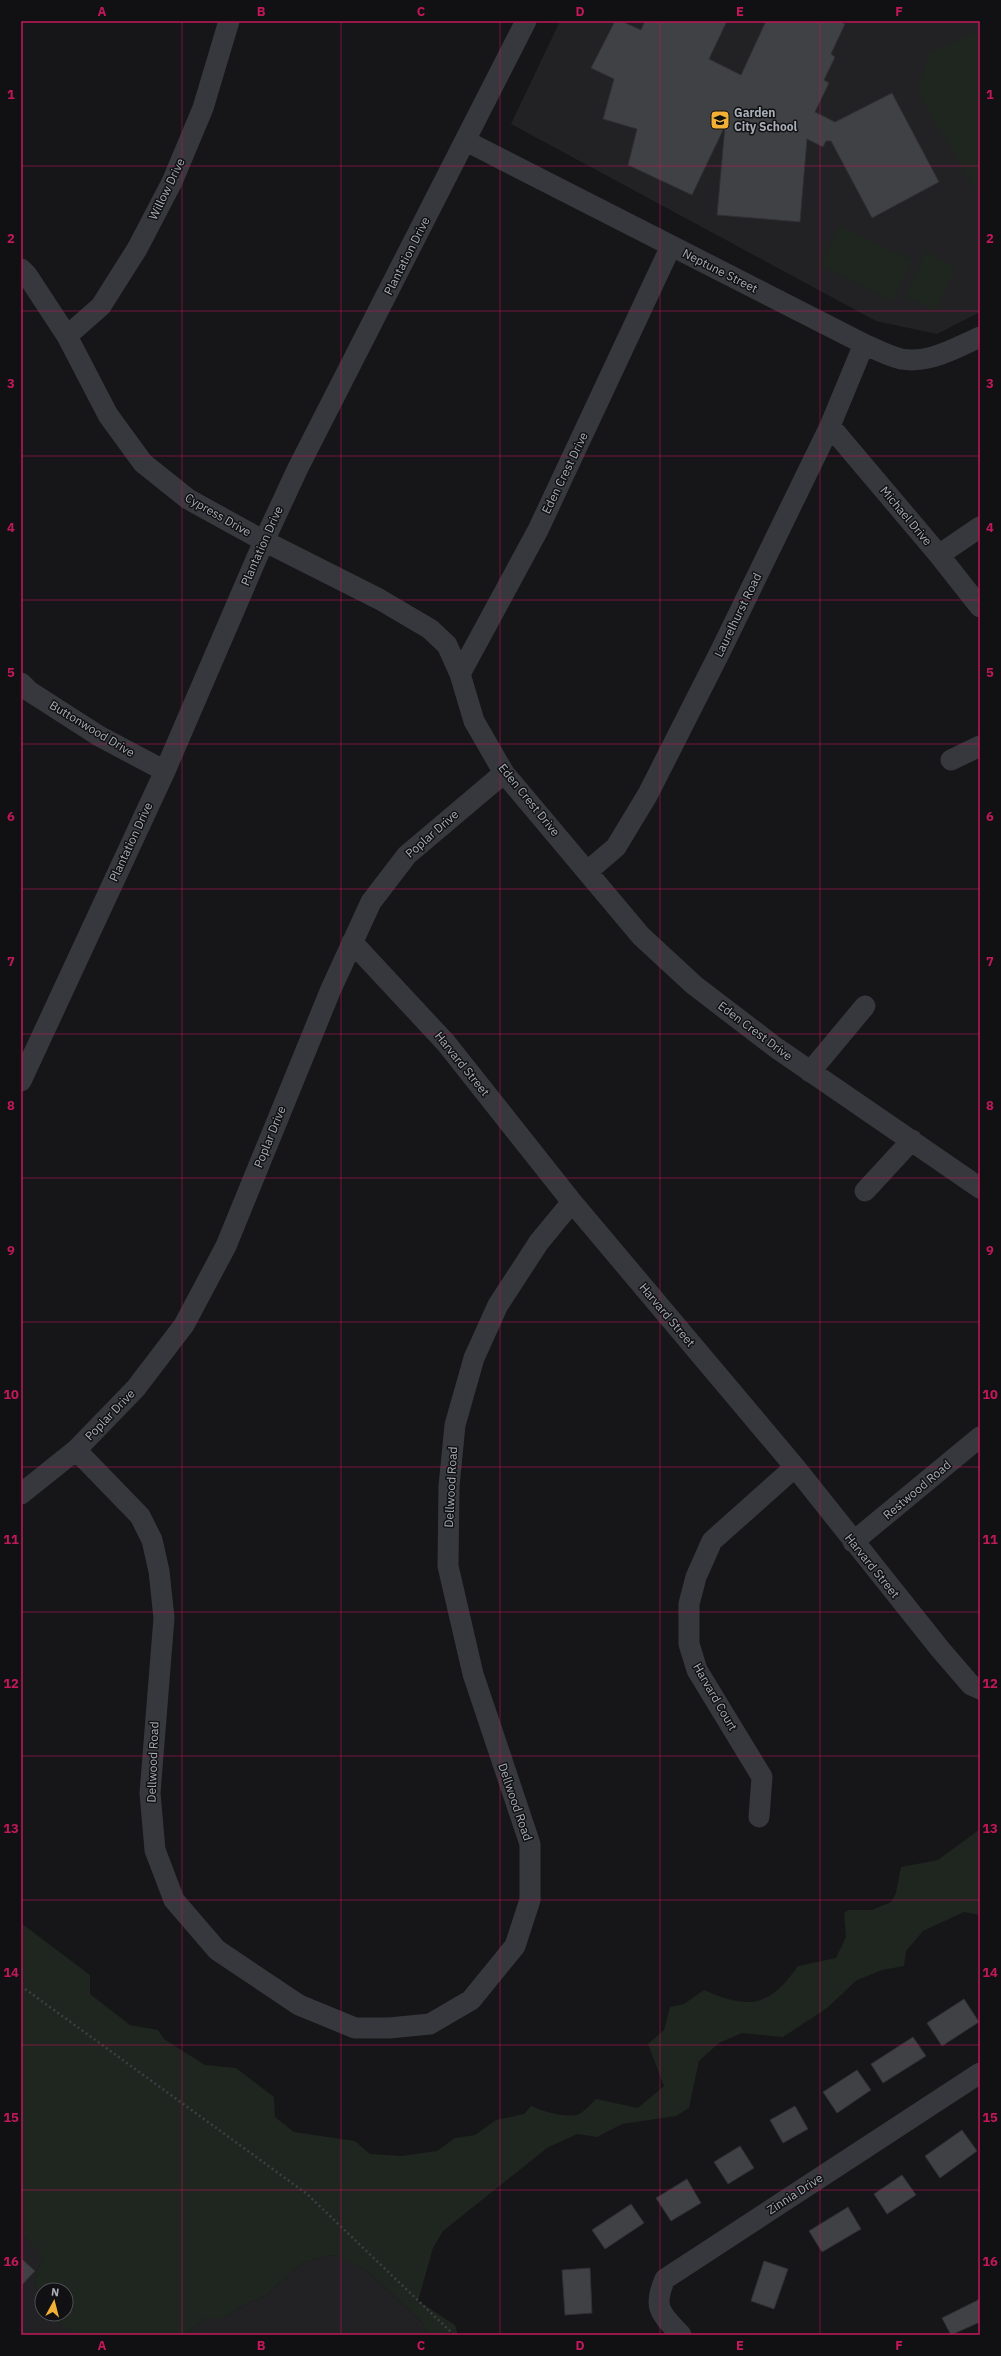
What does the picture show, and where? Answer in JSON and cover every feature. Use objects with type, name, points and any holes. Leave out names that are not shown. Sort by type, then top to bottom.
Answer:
[{"type":"street","name":"Willow Drive","points":[[67,336],[101,306],[137,249],[172,182],[203,108],[229,21]]},
{"type":"street","name":"Plantation Drive","points":[[21,1081],[165,771],[264,541],[298,468],[526,21]]},
{"type":"street","name":"Neptune Street","points":[[466,141],[864,344],[900,358],[917,361],[934,357],[980,337]]},
{"type":"street","name":"Eden Crest Drive","points":[[672,246],[538,530],[460,674],[474,721],[504,773],[588,871],[641,936],[694,985],[810,1072],[912,1140],[980,1188]]},
{"type":"street","name":"Cypress Drive","points":[[21,269],[27,275],[67,336],[108,415],[143,463],[188,499],[264,541],[379,599],[430,629],[448,645],[460,674]]},
{"type":"street","name":"Laurelhurst Road","points":[[588,871],[616,847],[648,794],[721,650],[830,426],[864,344]]},
{"type":"street","name":"Michael Drive","points":[[830,426],[939,555],[980,607]]},
{"type":"street","points":[[939,555],[980,527]]},
{"type":"street","name":"Buttonwood Drive","points":[[21,683],[29,691],[99,736],[165,771]]},
{"type":"street","points":[[951,760],[980,746]]},
{"type":"street","name":"Poplar Drive","points":[[21,1494],[76,1450],[136,1388],[184,1325],[226,1246],[352,942],[371,902],[407,855],[504,773]]},
{"type":"street","name":"Harvard Street","points":[[352,942],[446,1043],[572,1202],[795,1467],[853,1542],[940,1649],[971,1686],[980,1689]]},
{"type":"street","points":[[810,1072],[865,1006]]},
{"type":"street","points":[[865,1191],[912,1140]]},
{"type":"street","name":"Dellwood Road","points":[[76,1450],[140,1516],[152,1540],[159,1571],[164,1618],[150,1793],[155,1850],[174,1900],[217,1950],[299,2005],[355,2028],[390,2028],[430,2024],[471,2000],[515,1946],[530,1900],[530,1844],[473,1674],[448,1566],[449,1486],[455,1425],[474,1358],[498,1305],[539,1242],[572,1202]]},
{"type":"street","name":"Restwood Road","points":[[853,1542],[980,1437]]},
{"type":"street","name":"Harvard Court","points":[[759,1817],[762,1777],[697,1670],[689,1644],[689,1604],[696,1577],[712,1541],[795,1467]]},
{"type":"street","name":"Zinnia Drive","points":[[681,2335],[660,2312],[658,2296],[665,2279],[980,2073]]},
{"type":"path","points":[[21,1986],[307,2194],[454,2335]]},
{"type":"shaded area","points":[[560,21],[980,21],[980,312],[937,334],[876,321],[511,124]]},
{"type":"shaded area","points":[[980,30],[980,197],[918,93],[929,53]]},
{"type":"shaded area","points":[[839,226],[913,260],[892,301],[820,265]]},
{"type":"shaded area","points":[[926,251],[956,267],[935,311],[904,296]]},
{"type":"shaded area","points":[[980,1829],[980,1915],[964,1912],[923,1931],[906,1951],[904,1966],[882,1970],[857,1980],[827,2008],[783,2037],[742,2033],[719,2043],[699,2061],[689,2108],[676,2116],[622,2124],[597,2137],[577,2134],[547,2148],[443,2231],[433,2248],[418,2301],[455,2325],[458,2335],[427,2335],[423,2323],[370,2273],[346,2259],[331,2255],[304,2262],[265,2296],[248,2303],[223,2318],[205,2318],[185,2335],[77,2335],[58,2322],[74,2322],[74,2282],[34,2282],[38,2268],[43,2260],[38,2250],[21,2233],[21,1923],[90,1975],[90,1994],[130,2025],[158,2030],[164,2039],[205,2065],[236,2068],[274,2097],[275,2117],[294,2132],[355,2141],[370,2154],[401,2156],[437,2151],[455,2138],[475,2135],[496,2120],[524,2114],[531,2106],[548,2112],[568,2116],[581,2113],[596,2099],[638,2108],[664,2086],[648,2044],[664,2030],[670,2007],[684,2004],[704,1990],[734,2000],[746,2002],[757,2001],[768,1997],[788,1980],[798,1966],[836,1958],[846,1937],[844,1913],[849,1910],[872,1910],[891,1902],[896,1893],[901,1867],[938,1860]]},
{"type":"shaded area","points":[[21,2233],[39,2250],[43,2260],[38,2268],[34,2282],[34,2322],[58,2322],[77,2335],[21,2335]]},
{"type":"shaded area","points":[[331,2255],[346,2258],[370,2273],[423,2323],[427,2335],[185,2335],[205,2318],[223,2318],[248,2303],[265,2296],[304,2262]]},
{"type":"building","name":"Garden City School","points":[[615,21],[621,21],[641,30],[645,21],[727,21],[709,59],[741,75],[766,21],[839,21],[845,24],[831,54],[835,57],[824,80],[829,83],[815,112],[835,122],[892,93],[939,182],[872,218],[831,141],[826,141],[823,147],[807,139],[800,222],[717,215],[725,126],[692,195],[628,165],[637,129],[603,119],[614,79],[591,68]]},
{"type":"building","points":[[964,1999],[979,2022],[942,2046],[927,2023]]},
{"type":"building","points":[[913,2037],[926,2056],[883,2083],[871,2064]]},
{"type":"building","points":[[857,2070],[871,2090],[837,2113],[823,2092]]},
{"type":"building","points":[[795,2106],[808,2129],[783,2143],[770,2120]]},
{"type":"building","points":[[962,2130],[977,2151],[940,2178],[925,2156]]},
{"type":"building","points":[[740,2146],[754,2168],[728,2184],[714,2162]]},
{"type":"building","points":[[902,2175],[916,2195],[887,2214],[874,2194]]},
{"type":"building","points":[[687,2179],[701,2203],[671,2221],[656,2198]]},
{"type":"building","points":[[631,2204],[644,2223],[605,2249],[592,2230]]},
{"type":"building","points":[[848,2207],[861,2229],[822,2252],[809,2231]]},
{"type":"building","points":[[21,2258],[35,2271],[21,2286]]},
{"type":"building","points":[[764,2261],[788,2269],[774,2309],[751,2301]]},
{"type":"building","points":[[590,2268],[592,2313],[565,2315],[562,2270]]},
{"type":"building","points":[[980,2299],[980,2322],[951,2335],[942,2318]]},
{"type":"place","name":"Garden City School","points":[[720,120]]}]
